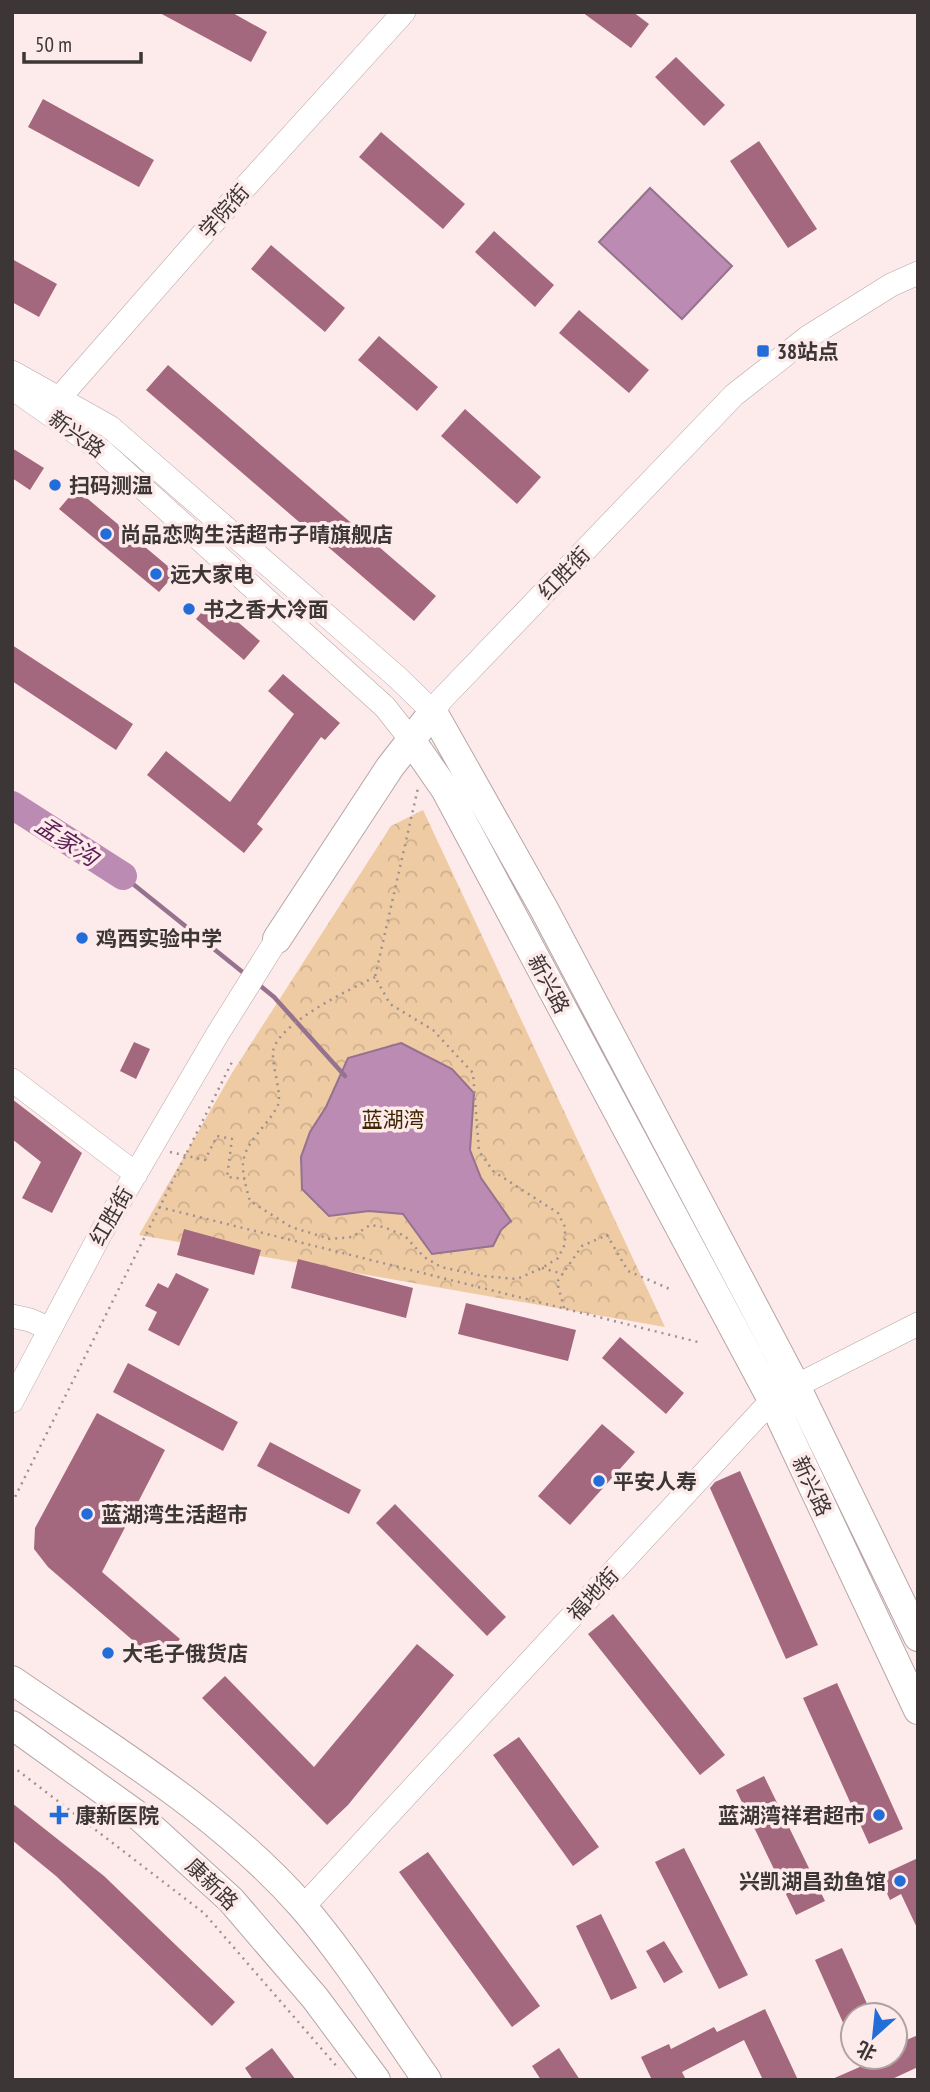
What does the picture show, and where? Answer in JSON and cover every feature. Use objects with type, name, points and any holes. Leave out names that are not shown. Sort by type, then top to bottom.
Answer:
[{"type":"main road","name":"红胜街","points":[[277,939],[390,767],[433,712]]},
{"type":"main road","name":"新兴路","points":[[433,712],[544,909],[796,1386],[918,1637]]},
{"type":"main road","name":"新兴路","points":[[411,740],[445,789],[772,1400],[918,1710]]},
{"type":"main road","points":[[12,1680],[192,1804],[262,1865],[303,1907],[427,2080]]},
{"type":"main road","name":"康新路","points":[[12,1725],[140,1818],[232,1900],[315,1998],[376,2080]]},
{"type":"street","name":"学院街","points":[[53,405],[404,12]]},
{"type":"street","name":"红胜街","points":[[433,712],[734,395],[808,337],[891,285],[918,273]]},
{"type":"street","name":"新兴路","points":[[12,372],[53,405],[385,707],[411,740]]},
{"type":"street","name":"新兴路","points":[[12,388],[110,427],[387,668],[433,712]]},
{"type":"street","name":"红胜街","points":[[12,1401],[101,1233],[217,1035],[277,939]]},
{"type":"street","points":[[12,1080],[136,1174]]},
{"type":"street","points":[[12,1316],[50,1329]]},
{"type":"street","name":"福地街","points":[[303,1907],[772,1400],[918,1324]]},
{"type":"path","points":[[374,977],[316,1008],[284,1034],[274,1048],[273,1068],[279,1101],[269,1120],[247,1148],[243,1168],[250,1201],[291,1227],[330,1239],[352,1237],[370,1225],[384,1227],[405,1236],[424,1257],[441,1267],[483,1276],[517,1279],[542,1268],[558,1258],[565,1244],[565,1227],[558,1213],[493,1171],[480,1151],[473,1073],[433,1030],[390,1004],[374,977],[418,792],[416,779]]},
{"type":"path","points":[[12,1503],[233,1060]]},
{"type":"path","points":[[151,1148],[205,1160],[217,1136],[232,1139],[228,1177],[245,1179]]},
{"type":"path","points":[[159,1207],[698,1342]]},
{"type":"path","points":[[564,1308],[557,1282],[582,1246],[607,1235],[628,1271],[672,1290]]},
{"type":"path","points":[[542,1268],[563,1274]]},
{"type":"path","points":[[12,1766],[26,1774],[204,1913],[339,2069]]},
{"type":"green space","name":"蓝湖湾","points":[[423,810],[665,1327],[139,1235],[232,1073],[391,826]]},
{"type":"shaded area","points":[[650,188],[732,266],[682,319],[599,242]]},
{"type":"shaded area","name":"蓝湖湾","points":[[401,1043],[452,1069],[474,1093],[470,1150],[481,1178],[511,1221],[501,1230],[493,1246],[432,1254],[403,1214],[369,1211],[329,1216],[302,1189],[301,1157],[310,1132],[326,1107],[348,1058]]},
{"type":"building","points":[[158,12],[231,12],[267,32],[251,62]]},
{"type":"building","points":[[582,12],[633,12],[649,24],[631,48]]},
{"type":"building","points":[[676,57],[725,105],[704,126],[655,77]]},
{"type":"building","points":[[43,99],[154,160],[139,187],[28,127]]},
{"type":"building","points":[[381,132],[465,204],[443,229],[359,157]]},
{"type":"building","points":[[759,141],[817,229],[788,248],[730,161]]},
{"type":"building","points":[[494,231],[554,285],[535,307],[475,252]]},
{"type":"building","points":[[271,245],[345,308],[325,332],[251,269]]},
{"type":"building","points":[[12,259],[57,284],[39,317],[12,302]]},
{"type":"building","points":[[579,310],[649,370],[629,393],[559,333]]},
{"type":"building","points":[[379,336],[438,387],[417,411],[358,360]]},
{"type":"building","points":[[168,365],[436,596],[414,621],[146,390]]},
{"type":"building","points":[[465,409],[541,477],[517,504],[441,436]]},
{"type":"building","points":[[12,448],[44,468],[30,490],[12,478]]},
{"type":"building","points":[[76,489],[176,573],[159,592],[59,509]]},
{"type":"building","points":[[212,600],[260,641],[244,660],[196,619]]},
{"type":"building","points":[[12,645],[133,724],[116,750],[12,681]]},
{"type":"building","points":[[283,674],[340,723],[325,740],[321,737],[257,824],[263,829],[244,853],[147,775],[166,751],[230,802],[294,714],[268,691]]},
{"type":"building","points":[[134,1042],[150,1049],[136,1079],[120,1071]]},
{"type":"building","points":[[12,1099],[82,1153],[52,1213],[22,1198],[41,1162],[12,1139]]},
{"type":"building","points":[[184,1229],[261,1250],[254,1275],[177,1255]]},
{"type":"building","points":[[298,1259],[413,1288],[406,1318],[291,1288]]},
{"type":"building","points":[[176,1273],[209,1289],[179,1346],[148,1330],[157,1312],[145,1306],[158,1283],[168,1288]]},
{"type":"building","points":[[466,1303],[576,1330],[568,1361],[458,1334]]},
{"type":"building","points":[[620,1337],[684,1393],[666,1414],[602,1358]]},
{"type":"building","points":[[128,1363],[238,1422],[223,1451],[113,1392]]},
{"type":"building","points":[[97,1413],[165,1450],[102,1572],[180,1639],[159,1663],[48,1567],[34,1549],[35,1528]]},
{"type":"building","points":[[602,1424],[635,1452],[570,1525],[538,1496]]},
{"type":"building","points":[[270,1442],[361,1490],[349,1514],[257,1466]]},
{"type":"building","points":[[740,1471],[818,1645],[786,1659],[710,1488],[715,1482]]},
{"type":"building","points":[[395,1504],[506,1617],[487,1636],[376,1523]]},
{"type":"building","points":[[613,1614],[725,1755],[700,1775],[588,1634]]},
{"type":"building","points":[[417,1644],[454,1675],[348,1805],[327,1825],[202,1698],[225,1676],[314,1767]]},
{"type":"building","points":[[837,1683],[903,1829],[869,1844],[803,1698]]},
{"type":"building","points":[[519,1737],[599,1847],[573,1866],[493,1755]]},
{"type":"building","points":[[764,1776],[825,1901],[796,1915],[736,1790]]},
{"type":"building","points":[[12,1803],[104,1876],[235,2002],[212,2026],[56,1876],[12,1840]]},
{"type":"building","points":[[684,1848],[748,1975],[719,1989],[655,1862]]},
{"type":"building","points":[[428,1852],[540,2006],[512,2027],[399,1872]]},
{"type":"building","name":"兴凯湖昌劲鱼馆","points":[[918,1858],[918,1930],[901,1894],[890,1900],[879,1876]]},
{"type":"building","points":[[601,1914],[637,1988],[611,2000],[576,1926]]},
{"type":"building","points":[[664,1941],[683,1972],[664,1983],[646,1951]]},
{"type":"building","points":[[842,1948],[866,2001],[839,2001],[839,2014],[815,1960]]},
{"type":"building","points":[[765,2009],[798,2080],[763,2080],[744,2040],[682,2072],[686,2080],[652,2080],[641,2057],[669,2044],[671,2049],[714,2027],[717,2032]]},
{"type":"building","points":[[918,2035],[918,2067],[890,2080],[830,2080],[851,2071],[909,2071],[909,2039]]},
{"type":"building","points":[[272,2048],[296,2080],[253,2080],[245,2068]]},
{"type":"building","points":[[559,2048],[580,2080],[541,2080],[532,2066]]},
{"type":"waterway","name":"孟家沟","points":[[12,805],[123,876]]},
{"type":"waterway","points":[[123,876],[245,974]]},
{"type":"waterway","points":[[258,984],[274,997],[345,1076]]},
{"type":"place","name":"38站点","points":[[763,351]]},
{"type":"place","name":"扫码测温","points":[[55,485]]},
{"type":"place","name":"尚品恋购生活超市子晴旗舰店","points":[[106,534]]},
{"type":"place","name":"远大家电","points":[[156,574]]},
{"type":"place","name":"书之香大冷面","points":[[189,609]]},
{"type":"place","name":"鸡西实验中学","points":[[82,938]]},
{"type":"place","name":"平安人寿","points":[[599,1481]]},
{"type":"place","name":"蓝湖湾生活超市","points":[[87,1514]]},
{"type":"place","name":"大毛子俄货店","points":[[108,1653]]},
{"type":"place","name":"康新医院","points":[[59,1815]]},
{"type":"place","name":"蓝湖湾祥君超市","points":[[879,1815]]},
{"type":"place","name":"兴凯湖昌劲鱼馆","points":[[900,1881]]}]
